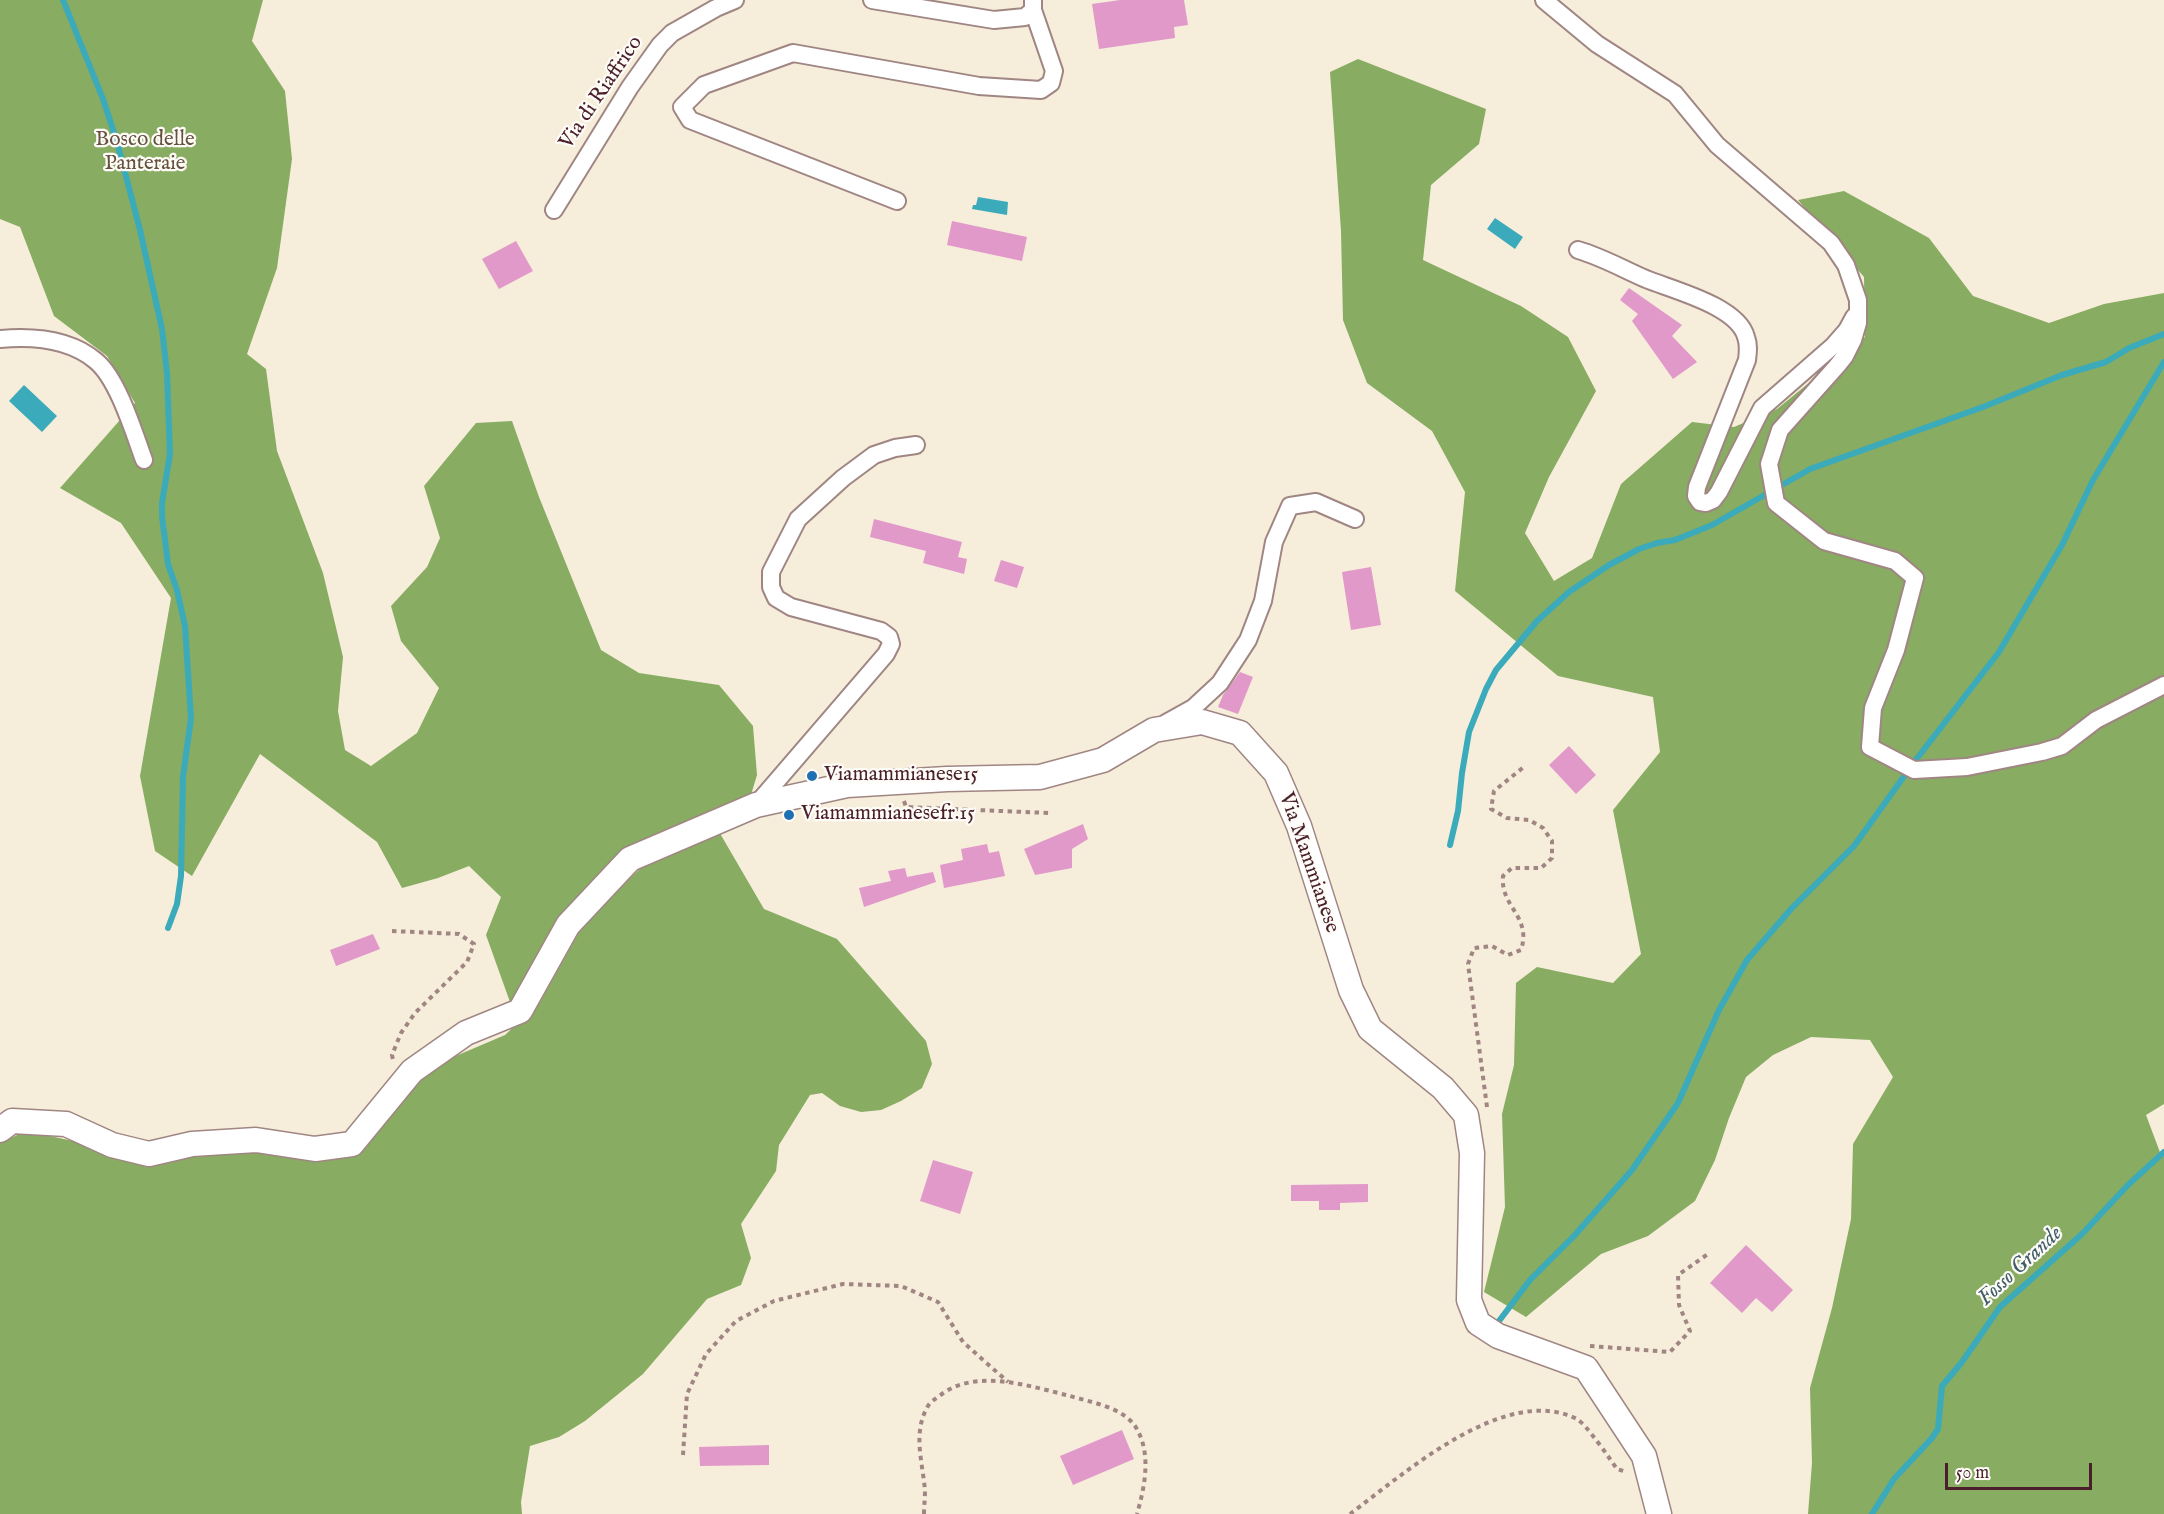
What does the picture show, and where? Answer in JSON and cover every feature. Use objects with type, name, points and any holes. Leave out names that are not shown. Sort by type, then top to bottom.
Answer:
[{"type":"main road","name":"Via Mammianese","points":[[0,1130],[12,1121],[66,1124],[112,1145],[149,1154],[192,1144],[256,1140],[315,1149],[352,1144],[412,1071],[465,1033],[520,1011],[568,925],[630,859],[756,805],[847,785],[1040,777],[1102,760],[1154,730],[1202,722],[1240,733],[1276,773],[1299,825],[1351,990],[1370,1029],[1443,1088],[1466,1115],[1472,1153],[1469,1300],[1478,1323],[1498,1336],[1586,1368],[1644,1456],[1659,1514]]},
{"type":"street","name":"Via di Riaffrico","points":[[554,210],[630,87],[660,45],[672,33],[735,0]]},
{"type":"street","points":[[872,0],[994,20],[1025,17],[1033,5]]},
{"type":"street","points":[[1544,0],[1597,44],[1675,94],[1717,145],[1831,243],[1846,265],[1858,300],[1858,323],[1845,356],[1780,430],[1769,464],[1776,503],[1824,541],[1895,561],[1915,578],[1896,650],[1873,708],[1870,747],[1914,770],[1967,767],[2042,752],[2062,746],[2096,720],[2164,684]]},
{"type":"street","points":[[897,201],[690,120],[682,107],[704,85],[794,53],[979,86],[1041,90],[1051,83],[1054,71],[1033,5]]},
{"type":"street","points":[[1578,250],[1600,256],[1645,279],[1715,306],[1731,316],[1746,335],[1747,360],[1697,487],[1696,496],[1700,502],[1706,503],[1713,500],[1719,492],[1762,408],[1807,370],[1847,330],[1855,314],[1858,300]]},
{"type":"street","points":[[0,339],[24,337],[67,344],[97,362],[119,393],[144,460]]},
{"type":"street","points":[[756,805],[886,654],[891,644],[889,637],[881,631],[791,607],[777,598],[771,587],[771,572],[798,519],[843,478],[874,455],[895,448],[916,445]]},
{"type":"street","points":[[1154,730],[1193,708],[1220,683],[1248,640],[1263,601],[1274,542],[1290,506],[1316,502],[1355,519]]},
{"type":"path","points":[[1487,1112],[1468,964],[1474,948],[1492,946],[1508,955],[1521,950],[1525,938],[1521,921],[1502,887],[1503,876],[1512,868],[1541,868],[1552,858],[1552,840],[1543,828],[1529,820],[1507,818],[1491,809],[1494,791],[1525,766]]},
{"type":"path","points":[[898,782],[906,807],[1049,813]]},
{"type":"path","points":[[392,931],[459,934],[474,944],[467,962],[415,1013],[401,1033],[392,1055],[400,1087]]},
{"type":"path","points":[[1554,1356],[1593,1345],[1671,1352],[1690,1331],[1679,1305],[1678,1275],[1708,1254]]},
{"type":"path","points":[[683,1455],[687,1394],[706,1354],[736,1321],[774,1301],[843,1284],[901,1286],[938,1302],[963,1342],[1008,1382]]},
{"type":"path","points":[[924,1514],[925,1491],[920,1455],[920,1433],[922,1419],[929,1404],[946,1390],[963,1384],[1008,1382],[1096,1403],[1118,1412],[1134,1424],[1144,1445],[1146,1465],[1144,1490],[1137,1514]]},
{"type":"path","points":[[1350,1514],[1456,1438],[1480,1425],[1523,1412],[1554,1412],[1579,1420],[1617,1469],[1651,1478]]},
{"type":"green space","name":"Bosco delle Panteraie","points":[[0,0],[263,0],[252,41],[285,91],[292,159],[277,268],[247,354],[266,369],[277,451],[323,573],[343,657],[338,711],[345,750],[371,766],[417,733],[439,688],[401,641],[391,606],[427,567],[440,538],[424,486],[476,423],[512,421],[539,497],[601,650],[639,673],[719,685],[753,726],[757,775],[750,798],[617,858],[510,1002],[486,935],[501,897],[469,866],[402,888],[377,842],[260,754],[192,876],[155,851],[140,776],[171,598],[121,523],[60,488],[135,403],[107,356],[54,316],[20,227],[0,219]]},
{"type":"green space","points":[[1358,59],[1486,109],[1479,144],[1431,185],[1423,260],[1521,306],[1568,337],[1596,391],[1549,477],[1525,533],[1554,581],[1592,558],[1621,484],[1692,422],[1734,427],[1777,409],[1865,337],[1864,277],[1798,200],[1844,191],[1929,238],[1973,296],[2049,323],[2104,304],[2164,293],[2164,1104],[2146,1115],[2161,1155],[2164,1155],[2164,1514],[1808,1514],[1812,1463],[1810,1388],[1832,1308],[1851,1219],[1853,1144],[1893,1077],[1870,1040],[1811,1037],[1773,1055],[1746,1077],[1715,1160],[1695,1201],[1648,1236],[1601,1254],[1526,1317],[1484,1292],[1505,1207],[1502,1114],[1514,1065],[1516,983],[1537,967],[1613,983],[1641,954],[1613,810],[1660,752],[1653,697],[1558,676],[1455,591],[1465,492],[1432,431],[1367,383],[1343,320],[1341,231],[1330,72]]},
{"type":"green space","points":[[718,830],[764,909],[837,939],[926,1041],[932,1064],[922,1088],[881,1110],[861,1112],[840,1106],[822,1093],[810,1095],[779,1145],[776,1171],[741,1224],[751,1258],[741,1285],[707,1299],[643,1374],[585,1421],[559,1437],[530,1446],[521,1502],[522,1514],[0,1514],[0,1143],[26,1131],[73,1141],[119,1160],[160,1165],[226,1149],[324,1159],[389,1115],[437,1064],[505,1035],[540,1002],[588,916],[641,868]]},
{"type":"water","points":[[978,197],[1008,202],[1007,215],[972,209]]},
{"type":"water","points":[[1495,218],[1523,237],[1515,249],[1487,229]]},
{"type":"water","points":[[24,385],[57,416],[42,432],[9,401]]},
{"type":"building","points":[[1120,0],[1184,0],[1188,25],[1174,27],[1175,38],[1099,49],[1092,4]]},
{"type":"building","points":[[952,221],[1027,237],[1022,261],[947,245]]},
{"type":"building","points":[[516,241],[533,271],[499,289],[482,259]]},
{"type":"building","points":[[1629,288],[1682,325],[1672,336],[1697,362],[1673,379],[1632,321],[1638,314],[1620,300]]},
{"type":"building","points":[[874,519],[962,542],[958,557],[967,559],[964,574],[923,563],[926,551],[870,537]]},
{"type":"building","points":[[1001,560],[1024,567],[1017,588],[994,581]]},
{"type":"building","points":[[1371,567],[1381,625],[1351,630],[1342,572]]},
{"type":"building","points":[[1240,672],[1253,677],[1238,714],[1218,707],[1223,695]]},
{"type":"building","points":[[1569,746],[1596,775],[1576,794],[1549,765]]},
{"type":"building","points":[[1083,824],[1088,839],[1072,849],[1072,868],[1035,875],[1024,849]]},
{"type":"building","points":[[987,844],[989,853],[999,851],[1005,876],[944,888],[940,865],[963,860],[961,849]]},
{"type":"building","points":[[905,868],[907,877],[933,872],[936,882],[864,907],[859,888],[891,881],[888,871]]},
{"type":"building","points":[[373,934],[380,949],[336,966],[330,950]]},
{"type":"building","points":[[933,1160],[973,1172],[960,1214],[920,1201]]},
{"type":"building","points":[[1368,1184],[1368,1202],[1340,1203],[1340,1210],[1319,1210],[1319,1201],[1291,1201],[1291,1185]]},
{"type":"building","points":[[1746,1245],[1793,1290],[1772,1312],[1756,1298],[1742,1313],[1710,1283]]},
{"type":"building","points":[[1122,1430],[1134,1459],[1073,1485],[1060,1456]]},
{"type":"building","points":[[769,1445],[769,1465],[700,1466],[699,1447]]},
{"type":"waterway","points":[[63,0],[103,99],[117,142],[162,329],[167,373],[170,454],[162,516],[168,564],[177,590],[185,626],[191,718],[183,777],[181,876],[177,904],[168,928]]},
{"type":"waterway","points":[[1450,845],[1458,811],[1469,732],[1486,689],[1496,670],[1537,621],[1569,592],[1609,565],[1639,549],[1675,540],[1712,525],[1810,469],[1983,407],[2062,375],[2106,362],[2129,348],[2164,334]]},
{"type":"waterway","points":[[1499,1321],[1530,1280],[1574,1236],[1632,1170],[1678,1103],[1719,1010],[1747,960],[1791,909],[1854,846],[1915,761],[1999,652],[2062,545],[2093,480],[2164,362]]},
{"type":"waterway","name":"Fosso Grande","points":[[1872,1514],[1894,1479],[1938,1429],[1942,1386],[1962,1362],[2000,1307],[2082,1234],[2128,1185],[2164,1152]]},
{"type":"place","name":"Viamammianese15","points":[[812,776]]},
{"type":"place","name":"Viamammianesefr.15","points":[[789,815]]}]
